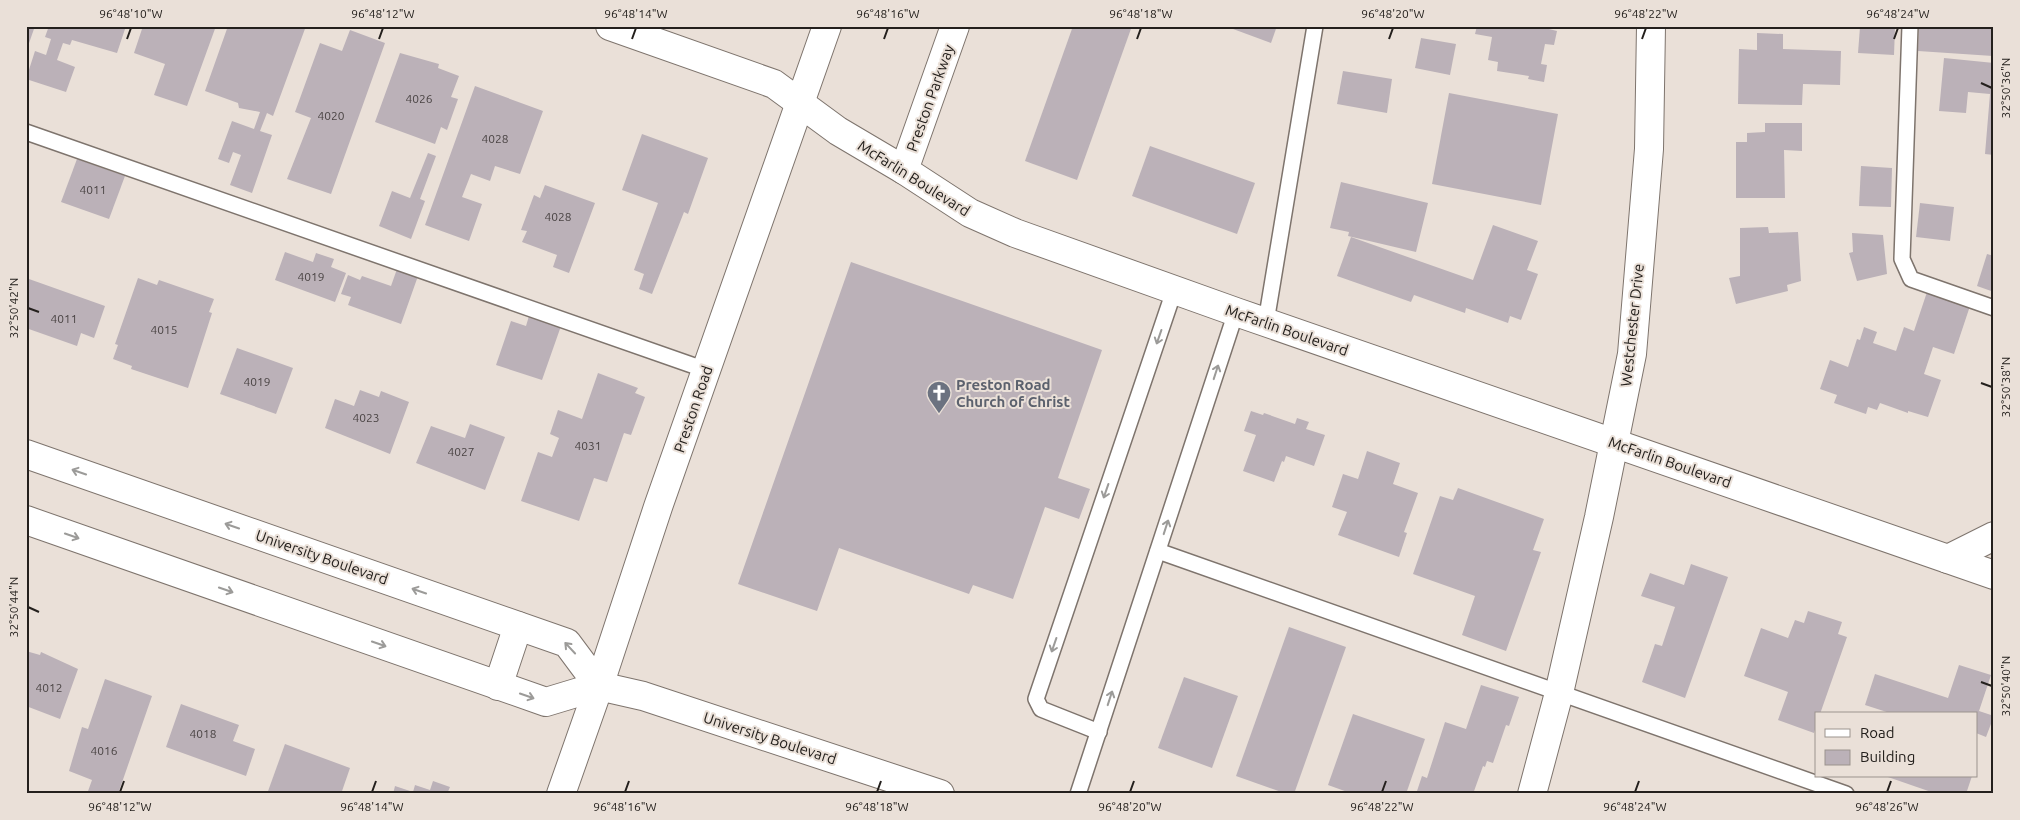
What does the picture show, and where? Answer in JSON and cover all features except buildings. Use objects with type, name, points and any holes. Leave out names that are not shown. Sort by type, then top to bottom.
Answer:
[{"type":"street","name":"McFarlin Boulevard","points":[[610,26],[774,84],[838,131],[904,170],[970,213],[1015,233],[1174,291],[1615,442],[1994,575]]},
{"type":"street","name":"Preston Road","points":[[561,794],[600,686],[658,507],[827,26]]},
{"type":"street","name":"Preston Parkway","points":[[904,170],[955,26]]},
{"type":"street","name":"Westchester Drive","points":[[1532,794],[1559,693],[1615,442],[1632,354],[1649,149],[1651,26]]},
{"type":"street","name":"University Boulevard","points":[[26,454],[567,643],[600,686]]},
{"type":"street","name":"University Boulevard","points":[[26,520],[546,702],[600,686],[643,696],[898,787],[940,794]]},
{"type":"street","points":[[1948,559],[1994,536]]},
{"type":"street","points":[[498,686],[518,626]]},
{"type":"lane","points":[[1266,322],[1315,26]]},
{"type":"lane","points":[[1910,26],[1902,259],[1911,279],[1994,308]]},
{"type":"lane","points":[[26,132],[706,370]]},
{"type":"lane","points":[[1099,732],[1041,709],[1036,699],[1174,291]]},
{"type":"lane","points":[[1078,794],[1236,312]]},
{"type":"lane","points":[[1158,551],[1846,794]]},
{"type":"place","name":"Preston Road Church of Christ","points":[[939,414]]}]
